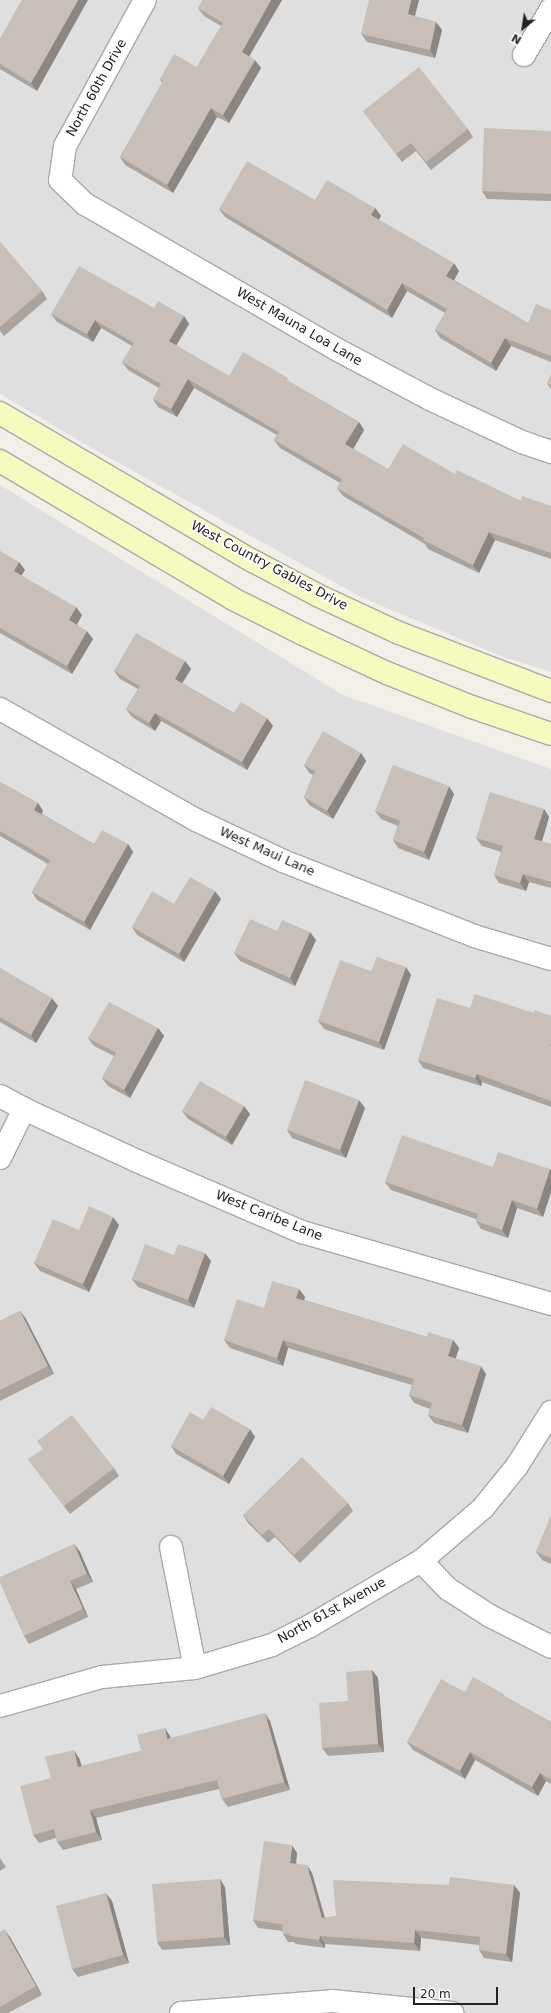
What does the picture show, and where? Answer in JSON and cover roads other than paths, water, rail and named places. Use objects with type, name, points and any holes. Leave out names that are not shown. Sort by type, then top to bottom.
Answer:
[{"type":"street","name":"North 60th Drive","points":[[60,180],[65,146],[145,0]]},
{"type":"street","points":[[524,55],[551,9]]},
{"type":"street","name":"West Mauna Loa Lane","points":[[60,180],[85,204],[336,349],[430,399],[522,442],[551,452]]},
{"type":"street","name":"West Country Gables Drive","points":[[0,413],[245,556],[317,595],[399,633],[551,692]]},
{"type":"street","points":[[0,461],[233,598],[303,634],[387,672],[465,704],[551,734]]},
{"type":"street","name":"West Maui Lane","points":[[0,709],[196,820],[283,861],[474,936],[551,959]]},
{"type":"street","name":"West Caribe Lane","points":[[0,1096],[24,1109],[137,1161],[302,1232],[551,1304]]},
{"type":"street","points":[[0,1158],[24,1109]]},
{"type":"street","name":"North 61st Avenue","points":[[0,1706],[102,1677],[194,1668],[272,1645],[310,1626],[421,1561],[483,1508],[517,1466],[551,1412]]},
{"type":"street","points":[[171,1547],[194,1668]]},
{"type":"street","points":[[421,1561],[448,1589],[490,1616],[551,1647]]},
{"type":"street","points":[[181,2013],[332,2001],[452,2013]]}]
